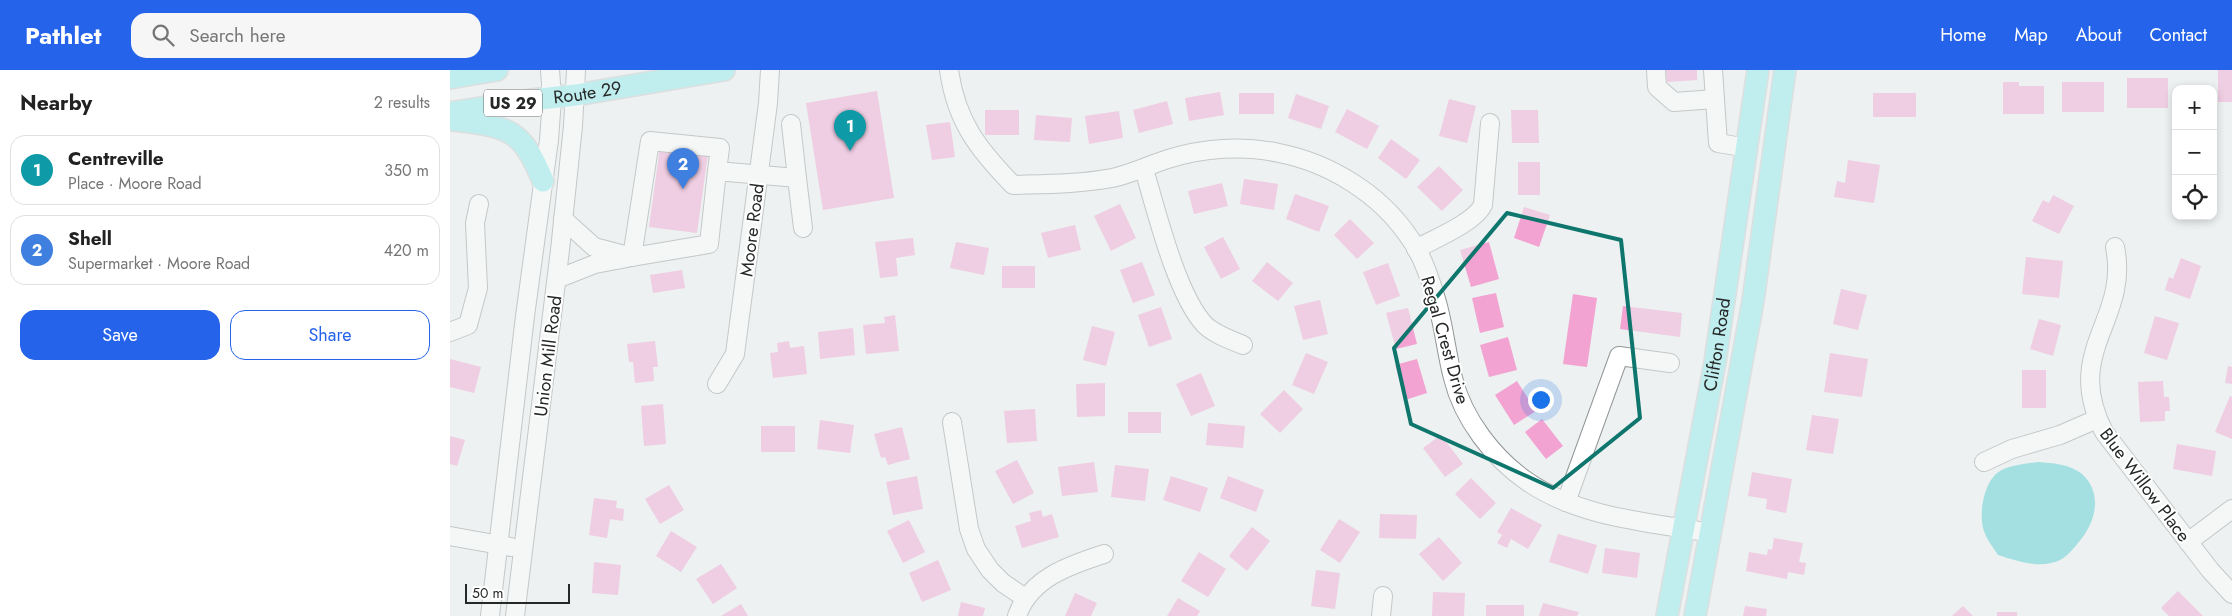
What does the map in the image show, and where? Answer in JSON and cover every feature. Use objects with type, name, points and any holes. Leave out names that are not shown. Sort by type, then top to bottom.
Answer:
[{"type":"main road","name":"US 29","points":[[450,78],[497,70]]},
{"type":"main road","name":"Route 29","points":[[450,113],[576,95],[724,70]]},
{"type":"main road","name":"Clifton Road","points":[[1667,616],[1715,362],[1758,70]]},
{"type":"main road","name":"Clifton Road","points":[[1695,616],[1753,300],[1785,70]]},
{"type":"main road","points":[[450,119],[490,125],[510,132],[522,141],[533,156],[543,181]]},
{"type":"street","name":"Union Mill Road","points":[[490,616],[514,402],[543,181],[552,98],[550,70]]},
{"type":"street","name":"Union Mill Road","points":[[515,616],[557,280],[576,95],[576,70]]},
{"type":"street","name":"Moore Road","points":[[717,384],[735,354],[759,176],[770,70]]},
{"type":"street","name":"Regal Crest Drive","points":[[949,70],[957,109],[962,119],[986,154],[1013,185],[1071,184],[1113,178],[1144,169],[1167,159],[1195,152],[1224,149],[1250,148],[1280,153],[1308,160],[1336,172],[1362,190],[1390,215],[1410,237],[1428,275],[1436,298],[1453,382],[1466,413],[1498,458],[1529,483],[1566,502],[1594,512],[1710,533]]},
{"type":"street","points":[[1656,70],[1658,87],[1674,102],[1715,99]]},
{"type":"street","points":[[1713,70],[1718,143],[1748,148]]},
{"type":"street","points":[[1416,249],[1472,217],[1481,209],[1490,123]]},
{"type":"street","points":[[791,124],[803,228]]},
{"type":"street","points":[[557,280],[595,264],[709,244],[720,148],[650,141],[632,257]]},
{"type":"street","points":[[1144,169],[1180,281],[1194,311],[1207,327],[1243,345]]},
{"type":"street","points":[[717,171],[797,178]]},
{"type":"street","points":[[450,332],[468,325],[478,288],[475,223],[479,204]]},
{"type":"street","points":[[563,219],[594,248],[632,257]]},
{"type":"street","name":"Blue Willow Place","points":[[2115,247],[2119,264],[2116,295],[2095,346],[2090,366],[2090,396],[2098,420],[2104,432],[2188,542],[2232,594]]},
{"type":"street","points":[[1566,502],[1618,356],[1670,363]]},
{"type":"street","points":[[1984,462],[2012,449],[2060,435],[2098,420]]},
{"type":"street","points":[[952,422],[969,529],[976,549],[996,576],[1025,598]]},
{"type":"street","points":[[2188,542],[2232,509]]},
{"type":"street","points":[[450,536],[499,546],[523,548]]},
{"type":"street","points":[[1016,616],[1025,598],[1033,589],[1065,567],[1104,554]]},
{"type":"street","points":[[1381,616],[1383,596]]},
{"type":"highlighted area","points":[[1507,213],[1621,240],[1640,418],[1553,488],[1411,424],[1394,348]]},
{"type":"water","points":[[2038,462],[2072,468],[2082,474],[2089,482],[2095,500],[2093,518],[2084,535],[2066,556],[2055,562],[2044,564],[2024,562],[1998,555],[1988,540],[1982,524],[1982,507],[1986,490],[1994,476],[2009,467]]},
{"type":"building","points":[[1666,70],[1697,70],[1697,80],[1667,82]]},
{"type":"building","points":[[2218,70],[2232,70],[2232,102],[2218,102]]},
{"type":"building","points":[[2127,78],[2168,78],[2168,108],[2127,108]]},
{"type":"building","points":[[2003,82],[2019,82],[2019,86],[2044,86],[2044,114],[2003,114]]},
{"type":"building","points":[[2062,82],[2104,82],[2104,112],[2062,112]]},
{"type":"building","points":[[877,91],[894,198],[823,210],[806,103]]},
{"type":"building","points":[[1220,92],[1224,115],[1189,121],[1185,98]]},
{"type":"building","points":[[1239,93],[1274,93],[1274,114],[1239,114]]},
{"type":"building","points":[[1873,93],[1916,93],[1916,117],[1873,117]]},
{"type":"building","points":[[1296,94],[1329,106],[1321,129],[1288,118]]},
{"type":"building","points":[[1449,99],[1476,106],[1467,143],[1439,136]]},
{"type":"building","points":[[1167,101],[1173,124],[1139,133],[1133,110]]},
{"type":"building","points":[[1347,109],[1379,126],[1367,149],[1335,132]]},
{"type":"building","points":[[985,110],[1019,110],[1019,135],[985,135]]},
{"type":"building","points":[[1511,110],[1538,110],[1539,143],[1512,143]]},
{"type":"building","points":[[1119,111],[1123,138],[1089,144],[1085,116]]},
{"type":"building","points":[[1036,115],[1072,118],[1070,142],[1034,140]]},
{"type":"building","points":[[950,122],[955,157],[932,160],[926,125]]},
{"type":"building","points":[[1391,139],[1420,160],[1406,179],[1378,158]]},
{"type":"building","points":[[660,147],[708,154],[697,233],[649,227]]},
{"type":"building","points":[[1848,160],[1880,165],[1874,203],[1834,197],[1837,181],[1845,183]]},
{"type":"building","points":[[1518,162],[1540,162],[1540,195],[1518,195]]},
{"type":"building","points":[[1439,166],[1463,190],[1442,211],[1417,187]]},
{"type":"building","points":[[1244,179],[1278,184],[1274,210],[1240,204]]},
{"type":"building","points":[[1222,183],[1228,206],[1194,214],[1188,191]]},
{"type":"building","points":[[1295,194],[1329,206],[1319,232],[1286,219]]},
{"type":"building","points":[[2053,195],[2074,206],[2059,234],[2032,221],[2043,200],[2049,203]]},
{"type":"building","points":[[1120,204],[1136,238],[1111,251],[1094,216]]},
{"type":"building","points":[[1524,207],[1550,215],[1539,247],[1514,238]]},
{"type":"building","points":[[1350,219],[1374,243],[1357,259],[1334,235]]},
{"type":"building","points":[[1075,225],[1081,250],[1048,258],[1041,233]]},
{"type":"building","points":[[1223,237],[1240,269],[1221,279],[1204,247]]},
{"type":"building","points":[[913,238],[915,255],[896,258],[898,276],[880,278],[875,242]]},
{"type":"building","points":[[956,242],[989,248],[984,275],[950,268]]},
{"type":"building","points":[[1489,242],[1499,279],[1471,287],[1460,250]]},
{"type":"building","points":[[2026,257],[2063,261],[2059,298],[2022,294]]},
{"type":"building","points":[[2181,258],[2201,266],[2190,299],[2165,290],[2169,277],[2173,279]]},
{"type":"building","points":[[1142,262],[1155,295],[1133,303],[1120,270]]},
{"type":"building","points":[[1267,262],[1293,283],[1278,301],[1252,281]]},
{"type":"building","points":[[1388,263],[1400,296],[1376,305],[1363,272]]},
{"type":"building","points":[[1002,266],[1035,266],[1035,288],[1002,288]]},
{"type":"building","points":[[682,270],[685,288],[653,293],[650,275]]},
{"type":"building","points":[[1841,289],[1867,295],[1858,330],[1833,324]]},
{"type":"building","points":[[1496,293],[1504,327],[1480,333],[1472,298]]},
{"type":"building","points":[[1573,294],[1597,298],[1587,367],[1563,364]]},
{"type":"building","points":[[1320,300],[1328,334],[1303,340],[1294,306]]},
{"type":"building","points":[[1623,306],[1682,313],[1680,337],[1620,329]]},
{"type":"building","points":[[1161,307],[1172,339],[1149,347],[1138,315]]},
{"type":"building","points":[[1408,308],[1417,344],[1396,349],[1386,313]]},
{"type":"building","points":[[895,315],[899,351],[866,354],[863,325],[885,323],[884,317]]},
{"type":"building","points":[[2155,316],[2179,323],[2167,360],[2144,353]]},
{"type":"building","points":[[2039,319],[2061,325],[2053,356],[2030,349]]},
{"type":"building","points":[[1092,326],[1115,332],[1106,366],[1083,360]]},
{"type":"building","points":[[853,328],[855,355],[820,359],[818,332]]},
{"type":"building","points":[[1508,337],[1517,370],[1489,377],[1480,345]]},
{"type":"building","points":[[655,341],[658,367],[653,367],[654,381],[635,383],[633,362],[629,362],[627,344]]},
{"type":"building","points":[[789,341],[790,348],[804,346],[807,374],[773,378],[770,353],[778,352],[777,343]]},
{"type":"building","points":[[1306,353],[1328,362],[1314,394],[1292,385]]},
{"type":"building","points":[[1830,353],[1868,359],[1862,397],[1824,392]]},
{"type":"building","points":[[450,359],[481,367],[474,393],[450,387]]},
{"type":"building","points":[[1417,359],[1427,393],[1405,400],[1395,365]]},
{"type":"building","points":[[2228,366],[2232,367],[2232,384],[2225,383]]},
{"type":"building","points":[[2022,370],[2046,370],[2046,408],[2022,408]]},
{"type":"building","points":[[1201,373],[1215,406],[1191,416],[1176,384]]},
{"type":"building","points":[[1517,381],[1536,411],[1514,425],[1495,395]]},
{"type":"building","points":[[2163,381],[2164,397],[2169,397],[2170,411],[2165,411],[2165,421],[2140,422],[2138,382]]},
{"type":"building","points":[[1105,383],[1105,416],[1077,417],[1076,384]]},
{"type":"building","points":[[1284,390],[1303,409],[1280,433],[1260,414]]},
{"type":"building","points":[[2230,396],[2232,397],[2232,439],[2215,432]]},
{"type":"building","points":[[663,404],[666,444],[644,446],[641,406]]},
{"type":"building","points":[[1035,409],[1037,441],[1007,443],[1004,411]]},
{"type":"building","points":[[1128,412],[1161,412],[1161,433],[1128,433]]},
{"type":"building","points":[[1812,415],[1839,419],[1833,454],[1806,450]]},
{"type":"building","points":[[1542,419],[1563,446],[1546,459],[1525,432]]},
{"type":"building","points":[[820,420],[854,425],[850,453],[817,449]]},
{"type":"building","points":[[1208,423],[1245,426],[1243,448],[1206,445]]},
{"type":"building","points":[[761,426],[795,426],[795,452],[761,452]]},
{"type":"building","points":[[902,427],[910,459],[888,465],[885,457],[881,458],[874,434]]},
{"type":"building","points":[[1441,435],[1463,464],[1445,477],[1423,448]]},
{"type":"building","points":[[450,436],[465,440],[457,466],[450,464]]},
{"type":"building","points":[[2177,444],[2216,451],[2212,476],[2173,469]]},
{"type":"building","points":[[1017,460],[1034,493],[1013,504],[995,471]]},
{"type":"building","points":[[1094,462],[1098,492],[1062,496],[1058,467]]},
{"type":"building","points":[[1115,465],[1149,469],[1145,501],[1111,497]]},
{"type":"building","points":[[1752,472],[1792,479],[1786,513],[1766,509],[1767,499],[1748,496]]},
{"type":"building","points":[[917,476],[923,509],[893,515],[886,482]]},
{"type":"building","points":[[1171,476],[1208,488],[1200,512],[1163,500]]},
{"type":"building","points":[[1228,476],[1264,490],[1256,512],[1220,498]]},
{"type":"building","points":[[1471,478],[1496,503],[1480,519],[1455,494]]},
{"type":"building","points":[[669,485],[684,510],[660,524],[645,499]]},
{"type":"building","points":[[594,498],[617,501],[616,508],[624,509],[623,521],[610,519],[607,538],[589,535]]},
{"type":"building","points":[[1511,508],[1542,525],[1528,549],[1511,539],[1507,548],[1497,543],[1502,535],[1497,532]]},
{"type":"building","points":[[1041,510],[1043,517],[1052,514],[1059,537],[1022,548],[1015,526],[1031,521],[1029,513]]},
{"type":"building","points":[[1380,514],[1417,515],[1416,539],[1379,538]]},
{"type":"building","points":[[1339,519],[1360,532],[1340,563],[1320,550]]},
{"type":"building","points":[[909,520],[925,552],[903,563],[887,531]]},
{"type":"building","points":[[1252,527],[1270,541],[1247,571],[1229,556]]},
{"type":"building","points":[[671,531],[697,547],[681,572],[656,556]]},
{"type":"building","points":[[1558,534],[1597,545],[1588,574],[1549,562]]},
{"type":"building","points":[[1439,537],[1462,563],[1443,581],[1419,554]]},
{"type":"building","points":[[1774,538],[1803,543],[1799,562],[1806,563],[1804,575],[1788,572],[1787,579],[1746,571],[1749,552],[1767,555],[1768,549],[1772,550]]},
{"type":"building","points":[[1605,548],[1640,553],[1637,578],[1602,573]]},
{"type":"building","points":[[1199,552],[1226,569],[1208,597],[1181,581]]},
{"type":"building","points":[[938,560],[951,590],[922,602],[909,573]]},
{"type":"building","points":[[594,562],[621,565],[618,595],[592,593]]},
{"type":"building","points":[[721,564],[737,588],[713,604],[696,579]]},
{"type":"building","points":[[1316,570],[1340,573],[1335,609],[1311,606]]},
{"type":"building","points":[[2178,591],[2203,616],[2169,616],[2161,608]]},
{"type":"building","points":[[1433,592],[1465,593],[1464,616],[1432,616]]},
{"type":"building","points":[[1075,593],[1097,603],[1091,616],[1065,616]]},
{"type":"building","points":[[1178,598],[1200,611],[1197,616],[1167,616]]},
{"type":"building","points":[[961,602],[985,608],[983,616],[958,616]]},
{"type":"building","points":[[1543,603],[1579,612],[1577,616],[1539,616]]},
{"type":"building","points":[[741,604],[748,616],[721,616]]},
{"type":"building","points":[[1486,605],[1524,605],[1524,616],[1486,616]]},
{"type":"building","points":[[1745,606],[1767,609],[1766,616],[1743,616]]},
{"type":"building","points":[[1963,606],[1973,616],[1952,616]]},
{"type":"building","points":[[1997,612],[2017,612],[2017,616],[1997,616]]},
{"type":"place","name":"Centreville","points":[[850,151]]},
{"type":"place","name":"Shell","points":[[683,189]]}]
